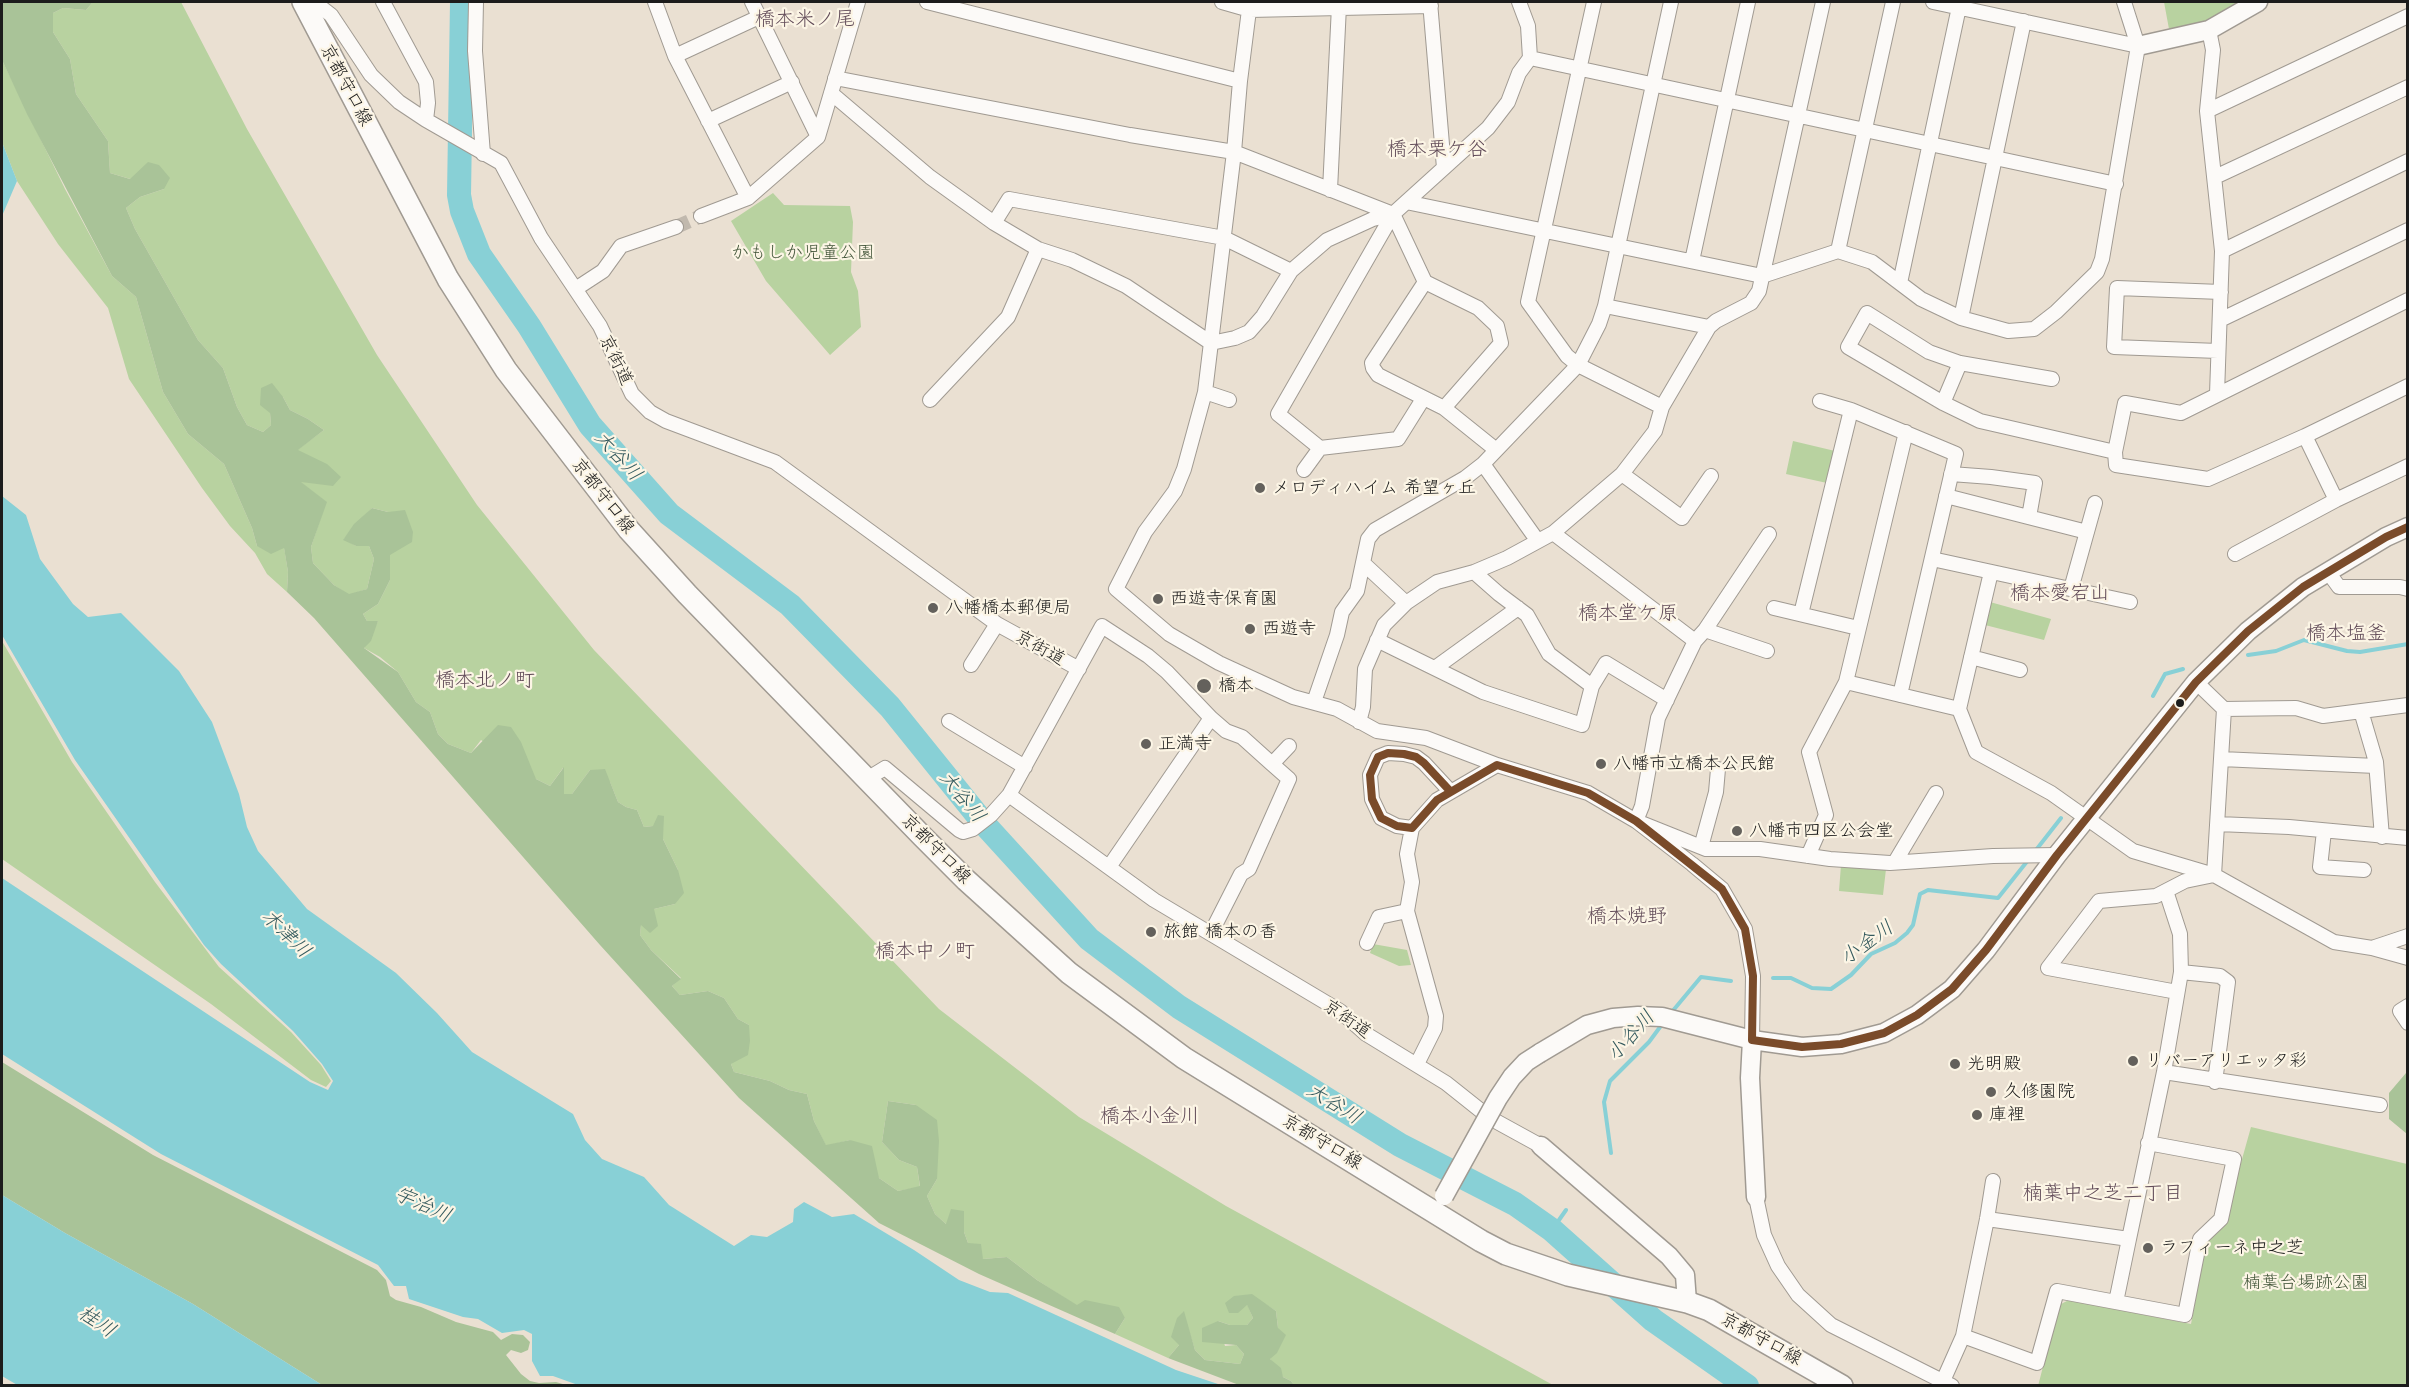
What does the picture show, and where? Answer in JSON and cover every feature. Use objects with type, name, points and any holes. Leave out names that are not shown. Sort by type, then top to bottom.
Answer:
[{"type":"main road","name":"京都守口線","points":[[305,2],[448,279],[506,370],[629,530],[687,594],[966,880],[1069,973],[1184,1058],[1440,1204],[1481,1241],[1506,1254],[1545,1268],[1687,1302],[1709,1310],[1842,1386]]},
{"type":"street","points":[[305,2],[318,5],[330,15],[371,75],[399,102],[426,120],[428,103],[426,82],[383,2]]},
{"type":"street","points":[[476,2],[475,51],[483,154]]},
{"type":"street","points":[[655,2],[675,56],[748,198]]},
{"type":"street","points":[[752,2],[818,137]]},
{"type":"street","points":[[701,216],[748,198],[818,137],[858,2]]},
{"type":"street","points":[[927,2],[1240,81]]},
{"type":"street","points":[[1222,2],[1250,6],[1431,4],[1444,168]]},
{"type":"street","points":[[1423,399],[1398,439],[1320,448],[1278,414],[1393,214],[1488,128],[1508,102],[1519,73],[1530,58],[1528,26],[1519,2]]},
{"type":"street","points":[[1594,2],[1528,302],[1567,356],[1578,364],[1662,407]]},
{"type":"street","points":[[1314,702],[1337,635],[1342,612],[1357,591],[1368,539],[1375,530],[1465,478],[1483,465],[1495,449],[1578,364],[1599,324],[1605,306],[1671,2]]},
{"type":"street","points":[[1692,261],[1748,2]]},
{"type":"street","points":[[1359,722],[1365,669],[1384,626],[1406,603],[1437,582],[1474,572],[1507,558],[1553,532],[1622,474],[1655,431],[1662,407],[1709,327],[1751,303],[1759,291],[1823,2]]},
{"type":"street","points":[[1838,251],[1893,2]]},
{"type":"street","points":[[1933,2],[2138,46],[2210,30],[2258,2]]},
{"type":"street","points":[[1406,202],[1762,276],[1838,251],[1872,262],[1921,299],[1961,318],[2008,331],[2034,329],[2056,312],[2097,272],[2102,259],[2138,46],[2124,2]]},
{"type":"street","points":[[1250,6],[1205,392],[1184,469],[1175,491],[1145,532],[1116,589],[1168,634],[1218,663],[1293,697],[1337,709],[1377,731],[1426,738],[1497,765],[1588,793],[1636,821],[1722,889],[1745,929],[1753,976],[1750,1078],[1756,1197],[1764,1235],[1778,1266],[1798,1295],[1831,1326],[1948,1383],[1963,1336],[1993,1181]]},
{"type":"street","points":[[1330,190],[1339,6]]},
{"type":"street","points":[[1900,283],[1959,7]]},
{"type":"street","points":[[2207,111],[2408,16]]},
{"type":"street","points":[[675,56],[759,17]]},
{"type":"street","points":[[1961,318],[2024,21]]},
{"type":"street","points":[[2210,30],[2213,50],[2207,111],[2222,251],[2217,394]]},
{"type":"street","points":[[1530,58],[2116,184]]},
{"type":"street","points":[[835,78],[1119,133],[1234,152],[1393,214],[1425,282],[1478,308],[1497,326],[1501,344],[1444,408]]},
{"type":"street","points":[[708,121],[792,82]]},
{"type":"street","points":[[2215,177],[2408,87]]},
{"type":"street","points":[[831,93],[930,177],[994,223],[1038,249],[1072,260],[1126,286],[1211,343],[1235,338],[1249,332],[1263,316],[1291,272],[1327,240],[1373,219],[1393,214]]},
{"type":"street","name":"京街道","points":[[426,120],[501,163],[541,238],[600,326],[632,394],[650,412],[666,421],[775,462],[997,624],[1079,669],[1009,795],[1154,900],[1340,1011],[1366,1034],[1446,1083],[1490,1118],[1541,1146]]},
{"type":"street","points":[[2222,251],[2408,161]]},
{"type":"street","points":[[994,223],[1009,200],[1224,238],[1291,272]]},
{"type":"street","points":[[576,288],[603,270],[621,246],[676,227]]},
{"type":"street","points":[[2220,320],[2408,230]]},
{"type":"street","points":[[930,400],[1008,317],[1038,249]]},
{"type":"street","points":[[1425,282],[1372,363],[1378,375],[1444,408],[1495,449]]},
{"type":"street","points":[[2218,351],[2114,348],[2117,288],[2221,292]]},
{"type":"street","points":[[2408,300],[2181,413],[2126,403],[2115,452],[2116,465],[2208,479],[2305,436],[2408,386]]},
{"type":"street","points":[[1605,306],[1709,327]]},
{"type":"street","points":[[2052,379],[1960,363],[1929,352],[1867,313],[1848,347],[1942,403],[1980,421],[2115,452]]},
{"type":"street","points":[[1942,403],[1960,363]]},
{"type":"street","points":[[1205,392],[1229,400]]},
{"type":"street","points":[[1820,400],[1851,410],[1956,454],[1900,695]]},
{"type":"street","points":[[1801,614],[1851,410]]},
{"type":"street","points":[[1808,856],[1826,815],[1809,752],[1846,682],[1906,432]]},
{"type":"street","points":[[2305,436],[2336,500]]},
{"type":"street","points":[[1305,470],[1320,448]]},
{"type":"street","points":[[1483,465],[1538,540]]},
{"type":"street","points":[[2235,554],[2336,500],[2408,466]]},
{"type":"street","points":[[1622,474],[1682,518],[1711,476]]},
{"type":"street","points":[[1952,474],[2035,483],[2028,517]]},
{"type":"street","points":[[1946,496],[2087,532]]},
{"type":"street","points":[[2071,589],[2095,503]]},
{"type":"street","points":[[1440,1204],[1512,1077],[1526,1062],[1587,1025],[1613,1018],[1662,1017],[1752,1041],[1802,1047],[1841,1044],[1884,1033],[1917,1015],[1952,990],[1986,950],[2049,855],[2087,817],[2196,682],[2248,631],[2303,587],[2408,527]]},
{"type":"street","points":[[1553,532],[1695,641]]},
{"type":"street","points":[[1636,821],[1642,806],[1658,718],[1666,700],[1695,641],[1705,630],[1769,534]]},
{"type":"street","points":[[1932,559],[2130,602]]},
{"type":"street","points":[[1363,563],[1406,603]]},
{"type":"street","points":[[1474,572],[1531,621],[1548,654],[1592,686]]},
{"type":"street","points":[[1991,572],[1959,709],[1976,752],[2051,794],[2133,851],[2214,875],[2334,942],[2372,948],[2408,958]]},
{"type":"street","points":[[2328,572],[2339,586],[2408,589]]},
{"type":"street","points":[[1435,668],[1518,608]]},
{"type":"street","points":[[1774,608],[1858,628]]},
{"type":"street","points":[[971,665],[997,624]]},
{"type":"street","points":[[1079,669],[1102,626],[1148,656],[1226,731],[1242,737],[1289,779],[1249,869],[1241,874],[1211,933]]},
{"type":"street","points":[[1705,630],[1767,651]]},
{"type":"street","points":[[1377,640],[1483,692],[1582,725],[1592,686],[1606,663],[1666,700]]},
{"type":"street","points":[[1971,657],[2020,670]]},
{"type":"street","points":[[1846,682],[1959,709]]},
{"type":"street","points":[[2196,682],[2224,709],[2296,708],[2323,716],[2408,705]]},
{"type":"street","points":[[2214,875],[2224,709]]},
{"type":"street","points":[[2361,711],[2376,766],[2382,837]]},
{"type":"street","points":[[1109,867],[1211,717]]},
{"type":"street","points":[[948,721],[1025,767]]},
{"type":"street","points":[[1272,764],[1289,746]]},
{"type":"street","points":[[1412,828],[1397,826],[1381,818],[1372,799],[1370,785],[1370,775],[1378,757],[1388,753],[1416,757],[1431,769],[1450,791]]},
{"type":"street","points":[[2221,759],[2376,766]]},
{"type":"street","points":[[1417,1064],[1436,1028],[1436,1016],[1407,911],[1412,882],[1407,854],[1412,828],[1437,800],[1497,765]]},
{"type":"street","points":[[867,779],[885,768],[963,832],[973,829],[991,815],[1009,795]]},
{"type":"street","points":[[1701,847],[1716,792],[1718,769]]},
{"type":"street","points":[[1895,862],[1936,793]]},
{"type":"street","points":[[1636,821],[1706,849],[1760,849],[1808,856],[1895,862],[2049,855]]},
{"type":"street","points":[[2218,824],[2408,838]]},
{"type":"street","points":[[2324,831],[2320,867],[2364,870]]},
{"type":"street","points":[[2177,992],[2048,968],[2099,901],[2156,896],[2185,881],[2214,875]]},
{"type":"street","points":[[2116,1302],[2164,1072],[2181,972],[2180,934],[2166,891]]},
{"type":"street","points":[[1367,943],[1379,917],[1407,911]]},
{"type":"street","points":[[2372,948],[2408,936]]},
{"type":"street","points":[[2181,972],[2220,976],[2228,982],[2215,1082]]},
{"type":"street","points":[[2408,1006],[2400,1011],[2408,1023]]},
{"type":"street","points":[[2164,1072],[2215,1082],[2380,1104]]},
{"type":"street","points":[[1963,1336],[2037,1363],[2057,1291],[2185,1315],[2200,1239],[2221,1218],[2234,1159],[2148,1143]]},
{"type":"street","points":[[1541,1146],[1669,1256],[1685,1275],[1687,1302]]},
{"type":"street","points":[[1987,1219],[2129,1239]]},
{"type":"green space","points":[[2,2],[93,2],[86,10],[63,8],[53,13],[53,32],[70,59],[76,94],[108,141],[110,173],[130,179],[148,162],[159,165],[170,178],[164,189],[140,197],[126,208],[135,229],[198,340],[223,368],[237,407],[247,425],[263,432],[271,425],[270,413],[260,405],[261,388],[272,383],[290,410],[324,430],[298,450],[327,464],[341,477],[333,486],[301,482],[327,502],[311,547],[313,563],[334,585],[349,594],[367,589],[374,559],[369,546],[356,546],[343,540],[354,524],[372,508],[388,512],[405,510],[413,532],[412,542],[390,555],[390,580],[378,604],[363,614],[367,621],[378,621],[371,641],[364,648],[398,672],[416,702],[430,712],[438,734],[448,744],[471,753],[498,725],[511,727],[521,742],[536,779],[550,786],[564,767],[564,794],[572,794],[590,770],[605,769],[618,802],[637,810],[644,827],[653,826],[658,815],[664,816],[663,839],[678,870],[684,893],[675,904],[654,909],[658,926],[650,933],[641,925],[640,935],[651,950],[681,979],[672,986],[680,995],[708,991],[724,998],[738,1019],[749,1025],[748,1055],[731,1064],[734,1072],[807,1094],[814,1121],[826,1145],[850,1140],[872,1146],[879,1178],[898,1191],[920,1186],[917,1167],[899,1160],[882,1142],[888,1101],[916,1105],[937,1120],[939,1141],[937,1179],[927,1196],[935,1214],[946,1224],[951,1209],[964,1211],[964,1232],[968,1243],[981,1244],[983,1259],[1007,1257],[1037,1280],[1077,1305],[1085,1300],[1119,1307],[1125,1318],[1115,1334],[979,1274],[879,1223],[739,1098],[600,945],[314,618],[287,592],[288,572],[284,548],[271,554],[257,546],[252,528],[224,464],[188,434],[163,392],[136,297],[112,276],[27,114],[2,60]]},
{"type":"green space","points":[[93,2],[181,2],[247,129],[377,355],[477,505],[594,650],[939,1009],[1079,1117],[1226,1206],[1553,1385],[1294,1385],[1283,1377],[1270,1359],[1278,1328],[1276,1311],[1265,1304],[1247,1304],[1253,1318],[1247,1325],[1230,1325],[1218,1321],[1225,1346],[1236,1345],[1244,1354],[1240,1364],[1205,1360],[1195,1350],[1183,1312],[1179,1345],[1168,1358],[1115,1334],[1125,1318],[1077,1306],[1007,1257],[983,1259],[968,1243],[964,1232],[946,1224],[935,1214],[927,1196],[937,1179],[916,1105],[888,1101],[882,1142],[899,1160],[917,1167],[920,1187],[898,1191],[879,1178],[850,1140],[826,1146],[814,1121],[807,1094],[734,1072],[731,1064],[749,1025],[738,1019],[724,998],[708,991],[680,995],[672,986],[681,978],[651,950],[640,935],[641,925],[654,909],[675,904],[678,870],[663,839],[653,826],[644,827],[637,810],[618,802],[610,782],[590,770],[572,794],[564,794],[563,768],[550,786],[536,779],[481,740],[471,753],[448,744],[438,734],[430,712],[416,702],[398,672],[380,657],[364,648],[378,621],[367,621],[363,614],[378,604],[390,580],[388,512],[372,508],[344,539],[356,546],[369,546],[374,559],[367,589],[349,595],[334,585],[313,563],[311,547],[326,502],[300,482],[312,482],[297,450],[324,430],[290,410],[283,397],[270,413],[271,425],[263,432],[247,425],[237,407],[223,368],[198,340],[135,229],[126,208],[140,197],[164,189],[110,173],[108,141],[76,94],[70,59],[53,32],[53,13],[63,8],[86,10]]},
{"type":"green space","points":[[2164,2],[2246,2],[2209,22],[2169,29]]},
{"type":"green space","points":[[2,60],[65,189],[112,276],[136,297],[163,392],[188,434],[224,464],[252,528],[257,546],[284,547],[288,572],[287,592],[267,574],[255,553],[230,526],[129,379],[108,308],[58,244],[17,181],[2,142]]},
{"type":"green space","name":"かもしか児童公園","points":[[773,193],[784,205],[850,206],[853,222],[851,272],[858,291],[861,327],[830,355],[766,281],[731,221]]},
{"type":"green space","points":[[1793,441],[1835,451],[1827,483],[1786,474]]},
{"type":"green space","points":[[1990,602],[2051,619],[2044,640],[1985,625]]},
{"type":"green space","points":[[2,641],[72,762],[155,882],[219,967],[291,1032],[321,1065],[331,1081],[326,1087],[311,1080],[211,1004],[2,859]]},
{"type":"green space","points":[[1841,865],[1886,869],[1883,895],[1839,891]]},
{"type":"green space","points":[[1373,944],[1407,950],[1411,965],[1399,966],[1370,953]]},
{"type":"green space","points":[[2,1062],[153,1155],[377,1270],[386,1280],[390,1296],[396,1300],[421,1307],[456,1322],[493,1332],[501,1340],[512,1334],[523,1335],[530,1342],[528,1350],[521,1353],[511,1350],[506,1355],[521,1374],[530,1381],[556,1382],[566,1385],[322,1385],[193,1304],[2,1195]]},
{"type":"green space","points":[[2406,1073],[2407,1134],[2389,1119],[2389,1093]]},
{"type":"green space","name":"楠葉台場跡公園","points":[[2251,1127],[2407,1164],[2407,1385],[2038,1386],[2059,1305],[2069,1300],[2191,1324],[2207,1240],[2225,1220]]},
{"type":"green space","points":[[1252,1294],[1276,1311],[1278,1328],[1286,1335],[1277,1353],[1270,1359],[1281,1368],[1283,1377],[1294,1385],[1239,1385],[1168,1358],[1179,1345],[1171,1337],[1177,1318],[1184,1311],[1195,1350],[1205,1360],[1240,1364],[1244,1354],[1236,1345],[1202,1342],[1202,1328],[1218,1321],[1230,1325],[1247,1325],[1253,1318],[1247,1305],[1238,1313],[1229,1313],[1225,1303],[1234,1296]]},
{"type":"water","points":[[2,142],[17,181],[2,216]]},
{"type":"water","points":[[2,496],[26,515],[40,559],[73,604],[88,617],[121,613],[179,671],[212,722],[239,794],[247,827],[258,851],[307,909],[396,973],[437,1013],[472,1052],[573,1114],[585,1140],[602,1159],[644,1177],[669,1205],[734,1246],[751,1235],[767,1237],[793,1222],[794,1209],[804,1202],[832,1217],[854,1214],[959,1280],[990,1292],[1008,1293],[1176,1370],[1221,1385],[589,1386],[578,1385],[553,1376],[540,1376],[532,1361],[532,1334],[524,1330],[502,1333],[478,1319],[463,1317],[409,1299],[406,1286],[394,1286],[378,1265],[161,1154],[2,1054],[2,878],[310,1082],[328,1090],[333,1081],[322,1064],[293,1031],[221,964],[204,945],[75,760],[2,635]]},
{"type":"water","name":"桂川","points":[[2,1195],[193,1304],[322,1385],[19,1386],[7,1379],[2,1376]]},
{"type":"waterway","name":"大谷川","points":[[462,2],[459,195],[462,211],[479,254],[529,326],[590,425],[669,514],[790,605],[890,707],[986,826],[1089,939],[1179,1007],[1400,1145],[1515,1204],[1552,1230],[1653,1320],[1747,1386]]},
{"type":"waterway","name":"小金川","points":[[2248,655],[2276,651],[2304,640],[2360,652],[2408,644]]},
{"type":"waterway","name":"小金川","points":[[2153,696],[2165,674],[2183,669]]},
{"type":"waterway","name":"小金川","points":[[2036,850],[2061,818]]},
{"type":"waterway","name":"小金川","points":[[1773,978],[1791,978],[1812,988],[1831,989],[1851,975],[1871,954],[1895,943],[1907,933],[1913,925],[1920,894],[1928,890],[1998,898],[2029,859]]},
{"type":"waterway","name":"小谷川","points":[[1671,1013],[1701,977],[1731,981]]},
{"type":"waterway","name":"小谷川","points":[[1611,1153],[1604,1102],[1610,1081],[1649,1042],[1663,1023]]},
{"type":"waterway","name":"小金川","points":[[1552,1230],[1566,1210]]},
{"type":"tunnel","points":[[676,227],[701,216]]},
{"type":"transit line","points":[[1450,791],[1424,763],[1416,757],[1404,754],[1388,753],[1378,757],[1370,775],[1372,799],[1381,818],[1397,826],[1412,828],[1437,800],[1497,765],[1588,793],[1636,821],[1722,889],[1745,929],[1753,976],[1752,1040],[1802,1047],[1841,1044],[1884,1033],[1917,1015],[1952,989],[1986,950],[2057,855],[2196,682],[2248,631],[2303,587],[2386,537],[2408,527]]},
{"type":"place","name":"メロディハイム 希望ヶ丘","points":[[1260,488]]},
{"type":"place","name":"西遊寺保育園","points":[[1158,599]]},
{"type":"place","name":"八幡橋本郵便局","points":[[933,608]]},
{"type":"place","name":"西遊寺","points":[[1250,629]]},
{"type":"place","name":"橋本","points":[[1204,686]]},
{"type":"place","name":"正満寺","points":[[1146,744]]},
{"type":"place","name":"八幡市立橋本公民館","points":[[1601,764]]},
{"type":"place","name":"八幡市四区公会堂","points":[[1737,831]]},
{"type":"place","name":"旅館 橋本の香","points":[[1151,932]]},
{"type":"place","name":"リバーアリエッタ彩","points":[[2133,1061]]},
{"type":"place","name":"光明殿","points":[[1955,1064]]},
{"type":"place","name":"久修園院","points":[[1991,1092]]},
{"type":"place","name":"庫裡","points":[[1977,1115]]},
{"type":"place","name":"ラフィーネ中之芝","points":[[2148,1248]]},
{"type":"district","name":"橋本米ノ尾","points":[[805,19]]},
{"type":"district","name":"橋本栗ケ谷","points":[[1437,149]]},
{"type":"district","name":"橋本愛宕山","points":[[2060,593]]},
{"type":"district","name":"橋本堂ケ原","points":[[1628,613]]},
{"type":"district","name":"橋本塩釜","points":[[2346,633]]},
{"type":"district","name":"橋本北ノ町","points":[[485,680]]},
{"type":"district","name":"橋本焼野","points":[[1627,916]]},
{"type":"district","name":"橋本中ノ町","points":[[925,951]]},
{"type":"district","name":"橋本小金川","points":[[1150,1116]]},
{"type":"district","name":"楠葉中之芝二丁目","points":[[2103,1193]]},
{"type":"water label","name":"木津川","points":[[286,934]]},
{"type":"water label","name":"宇治川","points":[[423,1205]]}]
